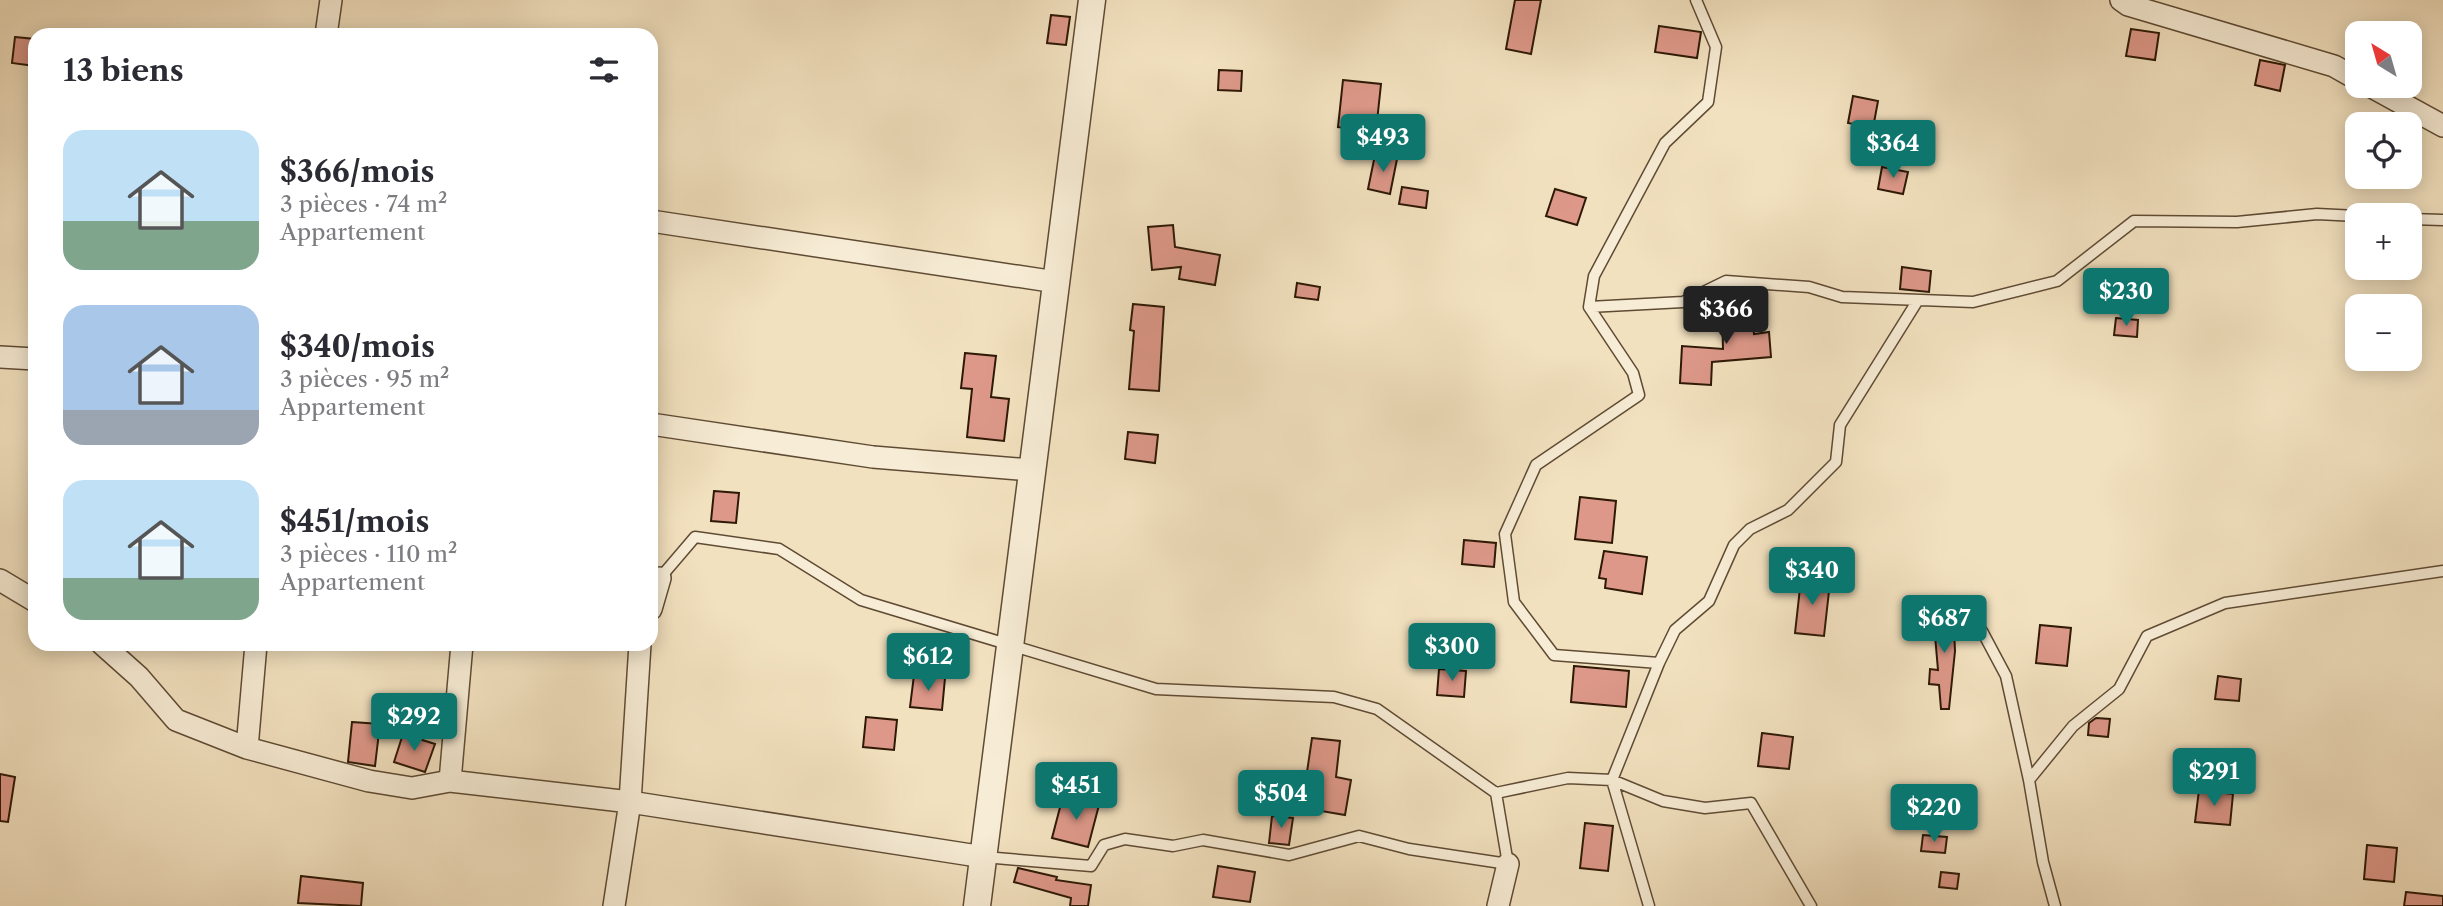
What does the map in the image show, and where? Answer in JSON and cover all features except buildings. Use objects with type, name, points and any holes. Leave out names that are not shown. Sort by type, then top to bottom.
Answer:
[{"type":"street","points":[[327,28],[331,0]]},
{"type":"street","points":[[977,906],[1092,0]]},
{"type":"street","points":[[2121,0],[2128,5],[2334,66],[2345,72]]},
{"type":"street","points":[[2392,98],[2443,126]]},
{"type":"street","points":[[658,222],[1056,282]]},
{"type":"street","points":[[0,356],[28,358]]},
{"type":"street","points":[[658,425],[873,457],[1031,470]]},
{"type":"street","points":[[658,586],[660,579]]},
{"type":"street","points":[[0,580],[28,597]]},
{"type":"street","points":[[110,651],[139,677],[176,720],[247,748],[369,782],[412,789],[450,781],[631,802],[984,857]]},
{"type":"street","points":[[247,748],[255,651]]},
{"type":"street","points":[[450,781],[461,651]]},
{"type":"street","points":[[614,906],[631,802],[640,651]]},
{"type":"street","points":[[1498,906],[1507,864]]},
{"type":"lane","points":[[1659,663],[1554,655],[1514,602],[1505,534],[1536,465],[1639,395],[1633,373],[1589,307],[1594,276],[1665,143],[1708,102],[1716,47],[1696,0]]},
{"type":"lane","points":[[1589,307],[1683,302],[1727,281],[1809,287],[1842,297],[1973,302],[2057,281],[2134,221],[2237,222],[2317,214],[2345,215]]},
{"type":"lane","points":[[2422,219],[2443,220]]},
{"type":"lane","points":[[1649,906],[1612,779],[1659,663],[1675,630],[1709,601],[1734,545],[1750,529],[1788,510],[1836,462],[1840,425],[1918,300]]},
{"type":"lane","points":[[660,579],[695,537],[779,549],[861,600],[1156,689],[1334,696],[1377,709],[1496,793],[1507,864],[1409,849],[1359,836],[1289,855],[1203,840],[1173,846],[1125,839],[1104,845],[1091,866],[984,857]]},
{"type":"lane","points":[[2029,780],[2073,726],[2119,689],[2147,636],[2225,603],[2443,571]]},
{"type":"lane","points":[[1982,631],[2006,676],[2029,780],[2043,862],[2055,906]]},
{"type":"lane","points":[[1496,793],[1568,778],[1612,779],[1663,801],[1694,806],[1751,803],[1811,906]]}]
